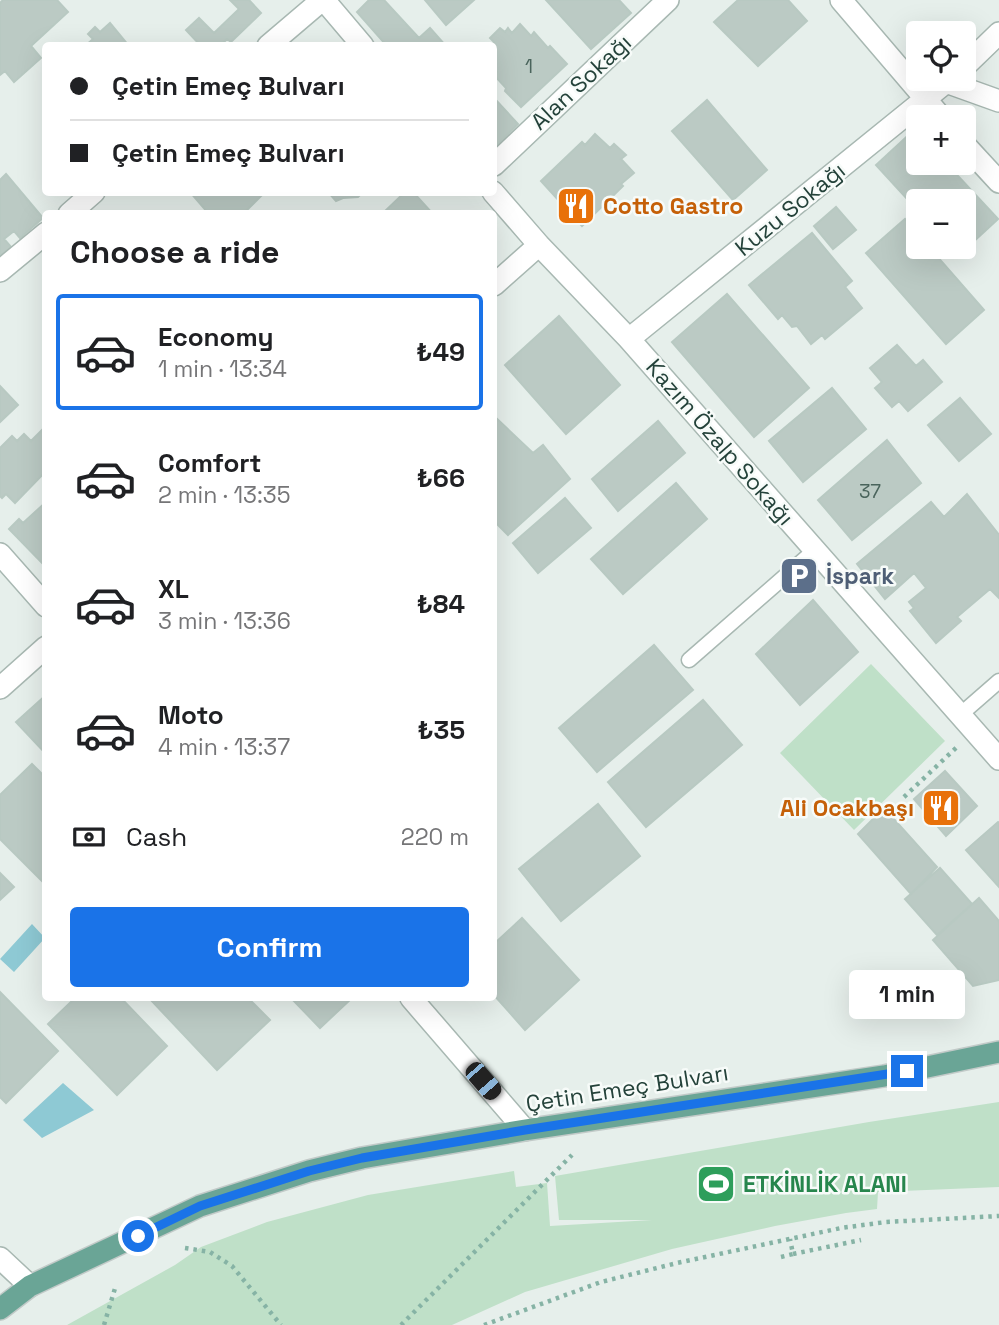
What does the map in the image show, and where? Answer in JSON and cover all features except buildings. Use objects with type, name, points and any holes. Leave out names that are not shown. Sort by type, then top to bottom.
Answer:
[{"type":"main road","name":"Çetin Emeç Bulvarı","points":[[0,1309],[30,1286],[200,1206],[309,1171],[362,1158],[525,1130],[884,1076],[999,1052]]},
{"type":"street","points":[[273,42],[323,0],[360,42]]},
{"type":"street","name":"Alan Sokağı","points":[[497,162],[668,0]]},
{"type":"street","points":[[841,0],[930,105]]},
{"type":"street","points":[[976,55],[999,33]]},
{"type":"street","name":"Kuzu Sokağı","points":[[629,339],[935,91]]},
{"type":"street","points":[[975,91],[999,101]]},
{"type":"street","points":[[976,157],[999,182]]},
{"type":"street","points":[[74,210],[89,196]]},
{"type":"street","name":"Kazım Özalp Sokağı","points":[[496,196],[539,245],[629,339],[999,760]]},
{"type":"street","points":[[0,271],[42,236]]},
{"type":"street","points":[[497,282],[539,245]]},
{"type":"street","points":[[0,554],[42,601]]},
{"type":"street","points":[[0,688],[42,651]]},
{"type":"street","points":[[414,1001],[525,1130]]},
{"type":"street","points":[[0,1258],[30,1286]]},
{"type":"lane","points":[[689,660],[815,550]]},
{"type":"lane","points":[[967,723],[999,681]]},
{"type":"path","points":[[904,797],[967,723]]},
{"type":"path","points":[[401,1325],[572,1155]]},
{"type":"path","points":[[484,1325],[601,1282],[841,1228],[886,1222],[999,1216]]},
{"type":"path","points":[[790,1239],[793,1254]]},
{"type":"path","points":[[780,1257],[861,1240]]},
{"type":"path","points":[[186,1248],[210,1252],[232,1266],[281,1325]]},
{"type":"path","points":[[104,1325],[116,1285]]},
{"type":"green space","points":[[871,664],[945,741],[854,830],[780,753]]},
{"type":"green space","points":[[999,1102],[999,1187],[878,1192],[877,1209],[775,1226],[672,1249],[525,1292],[452,1325],[67,1325],[175,1265],[201,1247],[267,1222],[368,1195],[514,1171],[516,1187],[547,1183],[550,1226],[652,1220],[559,1220],[555,1176]]},
{"type":"water","points":[[32,924],[42,935],[42,941],[14,972],[0,959]]},
{"type":"water","points":[[63,1083],[94,1110],[42,1138],[23,1120]]},
{"type":"place","name":"Cotto Gastro","points":[[576,206]]},
{"type":"place","name":"İspark","points":[[799,576]]},
{"type":"place","name":"Ali Ocakbaşı","points":[[941,808]]},
{"type":"place","name":"ETKİNLİK ALANI","points":[[716,1184]]},
{"type":"route","points":[[138,1236],[200,1206],[309,1171],[362,1158],[907,1071]]}]
